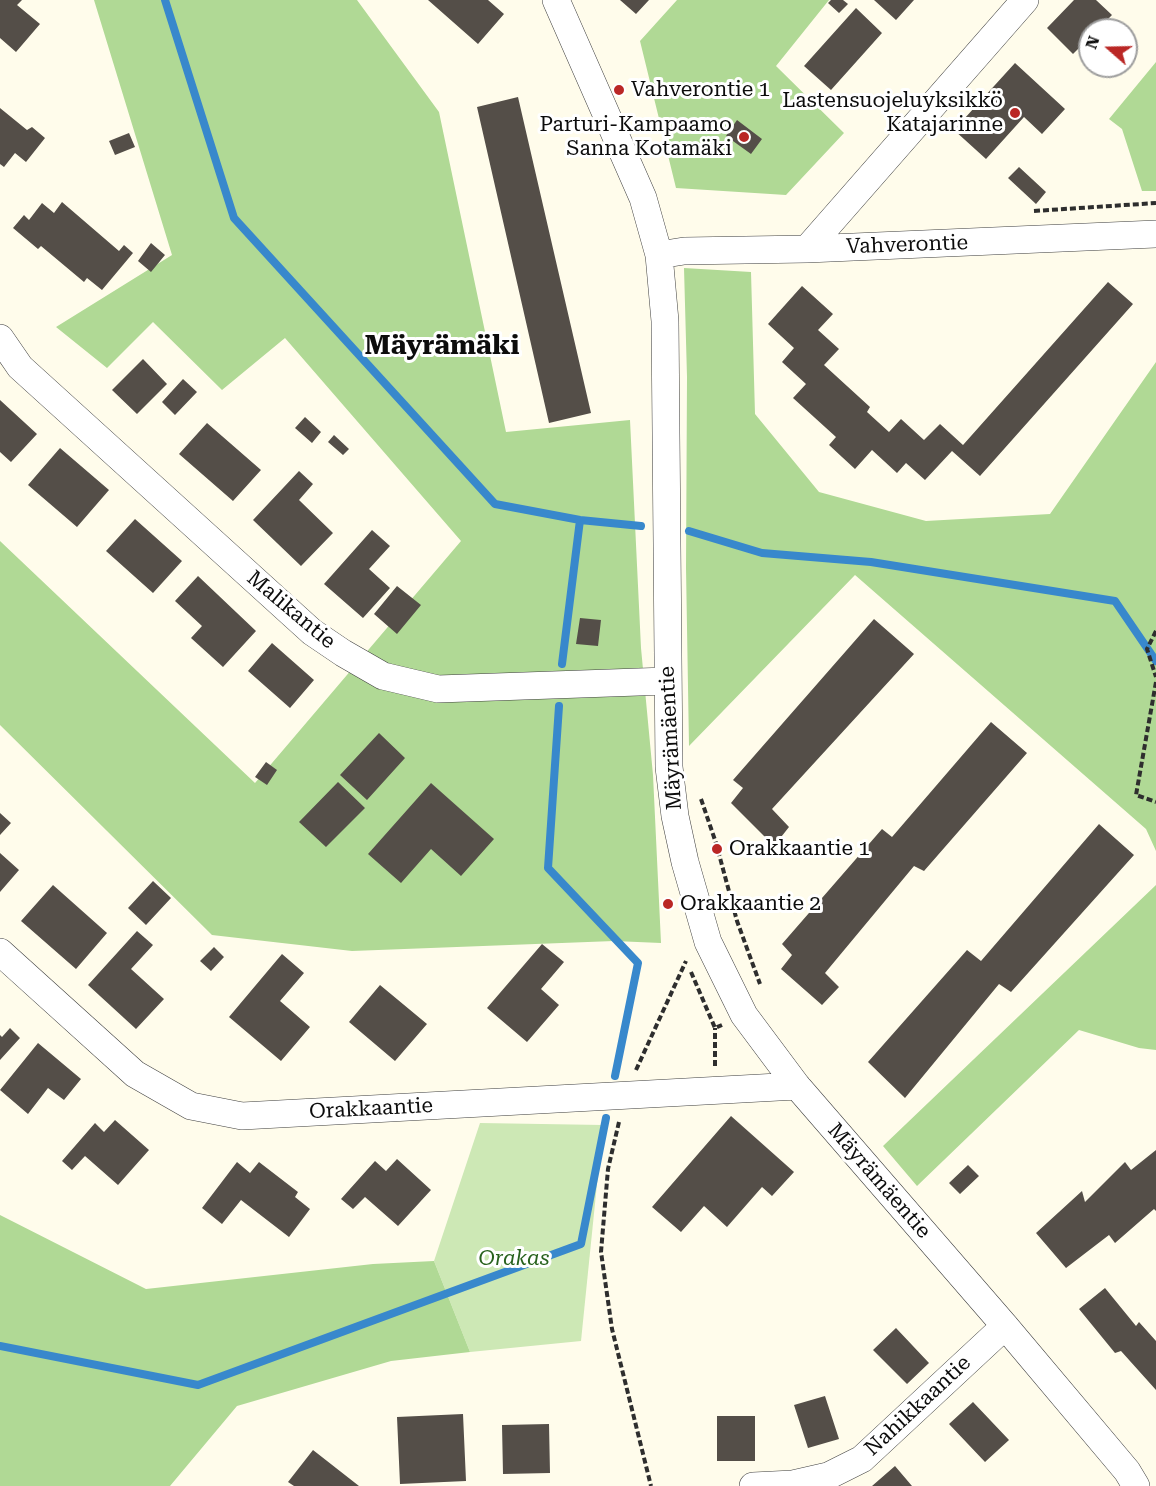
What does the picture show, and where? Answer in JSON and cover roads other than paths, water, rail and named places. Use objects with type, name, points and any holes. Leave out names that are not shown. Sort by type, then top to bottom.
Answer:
[{"type":"street","name":"Mäyrämäentie","points":[[556,0],[643,198],[659,255],[665,321],[669,767],[675,816],[685,862],[708,942],[744,1015],[797,1086],[1005,1326],[1127,1471],[1136,1486]]},
{"type":"street","points":[[807,249],[1025,0]]},
{"type":"street","name":"Vahverontie","points":[[659,255],[684,250],[807,249],[1156,234]]},
{"type":"street","name":"Malikantie","points":[[0,338],[20,367],[312,632],[383,676],[438,689],[667,681]]},
{"type":"street","name":"Orakkaantie","points":[[0,952],[135,1074],[191,1106],[242,1116],[797,1086]]},
{"type":"street","name":"Nahikkaantie","points":[[753,1486],[793,1484],[828,1476],[862,1459],[1005,1326]]},
{"type":"waterway","points":[[165,0],[234,218],[495,504],[580,520],[641,526]]},
{"type":"waterway","points":[[562,664],[580,520]]},
{"type":"waterway","points":[[689,531],[762,553],[871,562],[1115,601],[1156,661]]},
{"type":"waterway","points":[[559,706],[548,868],[638,963],[615,1076]]},
{"type":"waterway","points":[[0,1346],[198,1385],[581,1244],[606,1118]]},
{"type":"place","name":"Vahverontie 1","points":[[619,90]]},
{"type":"place","name":"Lastensuojeluyksikkö Katajarinne","points":[[1015,113]]},
{"type":"place","name":"Parturi-Kampaamo Sanna Kotamäki","points":[[744,137]]},
{"type":"place","name":"Orakkaantie 1","points":[[717,849]]},
{"type":"place","name":"Orakkaantie 2","points":[[668,904]]},
{"type":"district","name":"Mäyrämäki","points":[[442,346]]},
{"type":"park label","name":"Orakas","points":[[514,1259]]}]
